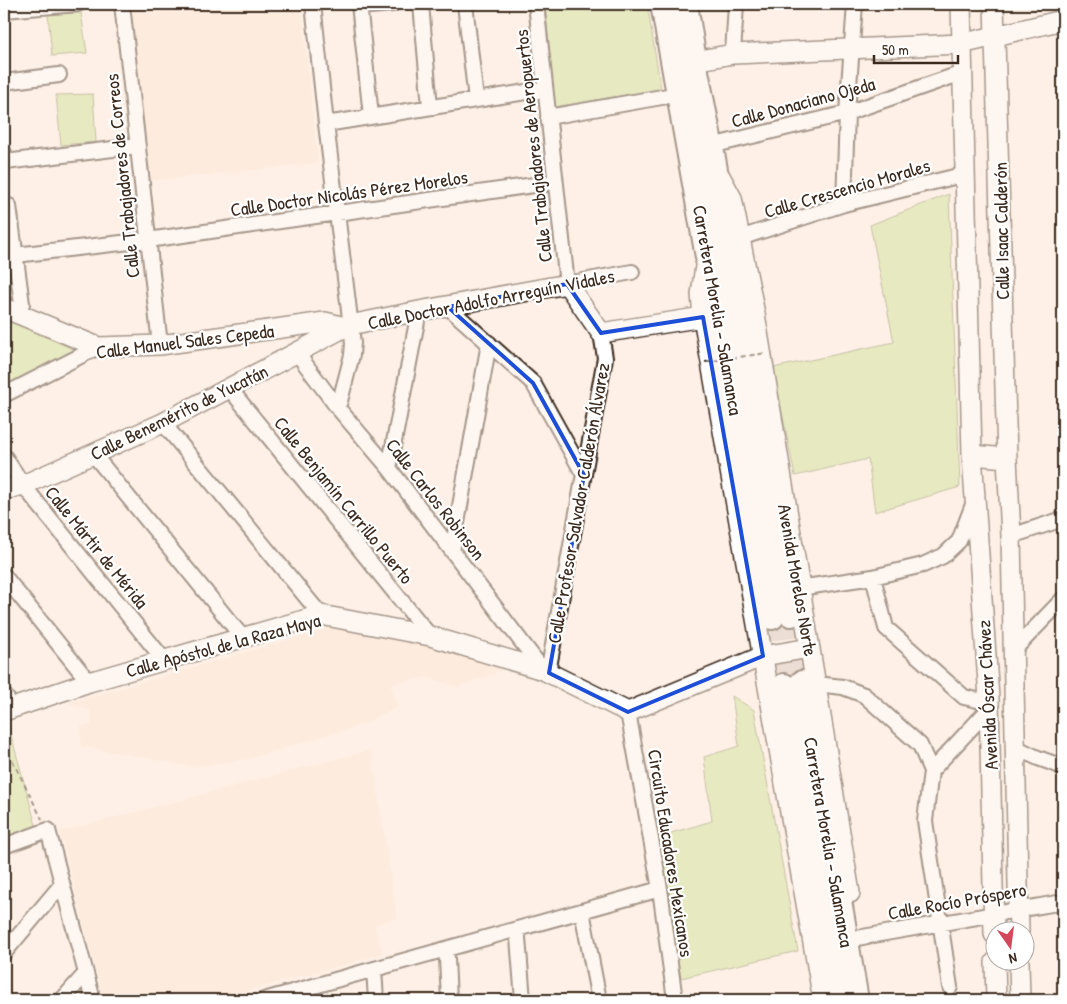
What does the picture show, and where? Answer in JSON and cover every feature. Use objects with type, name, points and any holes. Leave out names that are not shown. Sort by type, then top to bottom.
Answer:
[{"type":"highway","name":"Carretera Morelia - Salamanca","points":[[663,4],[707,247],[781,615],[712,155],[685,4]]},
{"type":"highway","name":"Carretera Morelia - Salamanca","points":[[793,685],[838,1000]]},
{"type":"highway","name":"Carretera Morelia - Salamanca","points":[[793,685],[856,1000]]},
{"type":"street","points":[[4,10],[78,4]]},
{"type":"street","name":"Calle Trabajadores de Correos","points":[[122,4],[160,345]]},
{"type":"street","points":[[313,4],[348,326],[353,343],[352,355],[337,407]]},
{"type":"street","points":[[371,116],[359,6],[393,4]]},
{"type":"street","points":[[421,4],[430,107]]},
{"type":"street","points":[[465,4],[476,100]]},
{"type":"street","name":"Calle Trabajadores de Aeropuertos","points":[[536,4],[567,284]]},
{"type":"street","points":[[733,54],[736,4]]},
{"type":"street","points":[[844,204],[847,113],[855,4]]},
{"type":"street","name":"Calle Isaac Calderón","points":[[961,4],[972,456]]},
{"type":"street","name":"Calle Isaac Calderón","points":[[994,4],[1007,458]]},
{"type":"street","points":[[694,61],[733,54],[962,44],[1063,20]]},
{"type":"street","name":"Calle Donaciano Ojeda","points":[[712,155],[847,113],[962,73]]},
{"type":"street","points":[[4,82],[59,75]]},
{"type":"street","points":[[326,124],[545,89]]},
{"type":"street","points":[[548,117],[679,94]]},
{"type":"street","points":[[4,158],[138,146]]},
{"type":"street","name":"Avenida Morelos Norte","points":[[712,155],[732,198],[740,238],[755,314],[810,648],[793,685],[823,1000]]},
{"type":"street","name":"Calle Crescencio Morales","points":[[740,238],[844,204],[966,174]]},
{"type":"street","name":"Calle Doctor Nicolás Pérez Morelos","points":[[15,255],[148,240],[555,182]]},
{"type":"street","points":[[9,206],[15,255],[13,306],[98,348]]},
{"type":"street","name":"Avenida Morelos Norte","points":[[707,247],[701,294],[703,317],[763,656],[793,685],[857,938],[866,1000]]},
{"type":"street","name":"Calle Doctor Adolfo Arreguín Vidales","points":[[348,326],[632,272]]},
{"type":"street","name":"Calle Profesor Salvador Calderón Álvarez","points":[[546,672],[549,667],[605,358],[601,332],[567,284]]},
{"type":"street","points":[[448,306],[533,383],[584,475]]},
{"type":"street","points":[[389,468],[419,311]]},
{"type":"street","points":[[601,332],[703,317]]},
{"type":"street","name":"Calle Manuel Sales Cepeda","points":[[4,395],[98,348],[160,345],[325,322],[348,326]]},
{"type":"street","name":"Calle Benemérito de Yucatán","points":[[4,490],[23,485],[163,423],[348,326]]},
{"type":"street","points":[[452,551],[489,343]]},
{"type":"street","name":"Calle Carlos Robinson","points":[[297,353],[337,407],[389,468],[546,672]]},
{"type":"street","name":"Calle Benjamín Carrillo Puerto","points":[[230,389],[430,636]]},
{"type":"street","points":[[163,423],[321,615]]},
{"type":"street","points":[[94,455],[243,638]]},
{"type":"street","name":"Calle Mártir de Mérida","points":[[4,456],[23,485],[164,660]]},
{"type":"street","points":[[972,456],[1007,458]]},
{"type":"street","name":"Avenida Óscar Chávez","points":[[972,456],[989,704],[994,922]]},
{"type":"street","name":"Avenida Óscar Chávez","points":[[1007,458],[1011,536],[1019,922]]},
{"type":"street","points":[[799,588],[873,576],[923,565],[942,556],[959,541],[974,501]]},
{"type":"street","points":[[1011,536],[1063,519]]},
{"type":"street","points":[[4,576],[89,682]]},
{"type":"street","points":[[873,576],[886,628],[964,698],[989,704],[931,771]]},
{"type":"street","points":[[1012,652],[1063,599]]},
{"type":"street","name":"Calle Apóstol de la Raza Maya","points":[[7,705],[321,615],[430,636],[546,672],[628,712]]},
{"type":"street","points":[[628,712],[763,656],[810,648]]},
{"type":"street","points":[[734,668],[753,676],[793,685],[843,687],[864,695],[920,744],[931,771],[925,821],[950,987]]},
{"type":"street","name":"Circuito Educadores Mexicanos","points":[[628,712],[660,890],[675,1000]]},
{"type":"street","points":[[1015,747],[1063,767]]},
{"type":"street","points":[[4,846],[48,830],[93,1000]]},
{"type":"street","points":[[4,953],[62,884]]},
{"type":"street","points":[[267,1000],[299,995],[374,969],[660,890]]},
{"type":"street","name":"Calle Rocío Próspero","points":[[857,938],[1063,902]]},
{"type":"street","points":[[582,911],[599,1000]]},
{"type":"street","points":[[516,930],[523,1000]]},
{"type":"street","points":[[445,950],[449,1000]]},
{"type":"street","points":[[374,969],[376,1000]]},
{"type":"street","points":[[995,972],[996,1000]]},
{"type":"street","points":[[1019,972],[1020,1000]]},
{"type":"street","points":[[62,1000],[86,973]]},
{"type":"path","points":[[705,362],[767,353]]},
{"type":"path","points":[[4,744],[48,830]]},
{"type":"highlighted area","points":[[567,284],[601,333],[703,317],[763,656],[628,712],[549,673],[584,475],[533,383],[448,307]]},
{"type":"shaded area","points":[[127,4],[301,4],[318,163],[148,181]]},
{"type":"shaded area","points":[[341,625],[509,668],[458,687],[426,677],[390,684],[398,707],[360,725],[248,759],[194,767],[81,746],[81,726],[92,725],[91,711],[68,703]]},
{"type":"shaded area","points":[[371,750],[397,918],[374,925],[383,954],[214,1000],[104,1000],[60,832]]},
{"type":"green space","points":[[545,4],[647,4],[661,89],[555,107]]},
{"type":"green space","points":[[81,13],[87,53],[52,56],[48,14]]},
{"type":"green space","points":[[93,94],[96,142],[61,145],[56,95]]},
{"type":"green space","points":[[949,194],[960,487],[875,512],[868,459],[795,476],[773,368],[894,342],[870,225]]},
{"type":"green space","points":[[4,317],[77,351],[4,387]]},
{"type":"green space","points":[[732,696],[754,710],[798,951],[681,978],[654,838],[712,821],[704,757],[739,746]]},
{"type":"green space","points":[[6,717],[37,829],[4,838],[4,718]]},
{"type":"tunnel","points":[[791,614],[802,683]]},
{"type":"tunnel","points":[[772,617],[784,686]]}]
